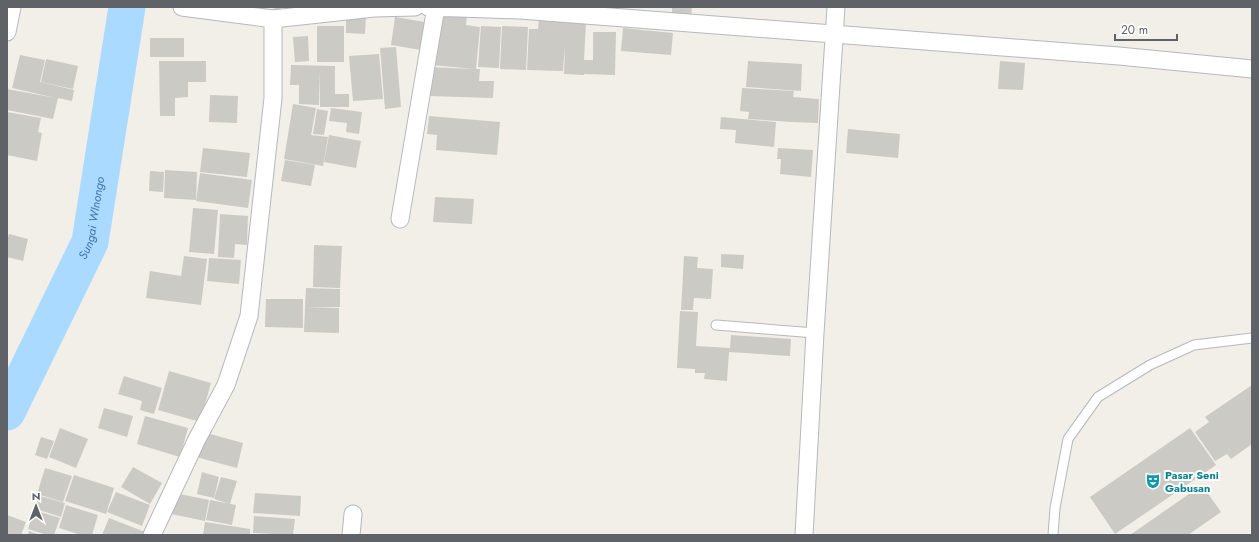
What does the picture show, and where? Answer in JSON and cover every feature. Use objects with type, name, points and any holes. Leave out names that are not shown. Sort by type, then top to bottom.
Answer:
[{"type":"street","points":[[7,32],[12,7]]},
{"type":"street","points":[[182,7],[273,19],[374,8],[415,7]]},
{"type":"street","points":[[428,7],[520,10],[1119,56],[1252,69]]},
{"type":"street","points":[[400,219],[436,7]]},
{"type":"street","points":[[804,535],[815,333],[836,7]]},
{"type":"street","points":[[152,535],[197,439],[226,385],[249,316],[273,98],[273,19]]},
{"type":"street","points":[[351,535],[353,514]]},
{"type":"lane","points":[[716,325],[815,333]]},
{"type":"lane","points":[[1052,535],[1055,508],[1068,439],[1098,397],[1150,365],[1194,345],[1252,338]]},
{"type":"building","points":[[240,7],[266,7],[265,11]]},
{"type":"building","points":[[268,7],[281,7],[280,10]]},
{"type":"building","points":[[672,7],[692,7],[691,17],[672,16]]},
{"type":"building","points":[[437,12],[467,15],[466,25],[480,27],[476,69],[480,69],[479,81],[494,81],[493,98],[428,96],[429,67],[474,69],[432,65]]},
{"type":"building","points":[[346,15],[366,15],[365,34],[346,33]]},
{"type":"building","points":[[395,17],[431,23],[427,51],[391,45]]},
{"type":"building","points":[[539,19],[586,22],[584,60],[593,60],[593,32],[616,32],[615,75],[564,74],[565,45],[563,71],[527,70],[529,29],[538,29]]},
{"type":"building","points":[[317,26],[344,26],[344,62],[317,62]]},
{"type":"building","points":[[481,26],[501,27],[499,68],[478,67]]},
{"type":"building","points":[[502,26],[528,27],[526,70],[500,69]]},
{"type":"building","points":[[623,28],[673,33],[671,55],[621,51]]},
{"type":"building","points":[[308,36],[309,61],[295,62],[293,37]]},
{"type":"building","points":[[150,38],[184,38],[184,57],[150,57]]},
{"type":"building","points":[[396,47],[401,107],[385,109],[380,48]]},
{"type":"building","points":[[379,54],[383,99],[353,101],[349,56]]},
{"type":"building","points":[[20,55],[45,60],[40,82],[74,90],[72,101],[58,98],[53,119],[7,110],[7,89],[56,98],[12,88]]},
{"type":"building","points":[[46,59],[78,66],[73,89],[41,82]]},
{"type":"building","points":[[159,61],[206,61],[206,82],[188,82],[188,97],[175,98],[175,116],[160,116]]},
{"type":"building","points":[[748,61],[802,64],[801,91],[746,87]]},
{"type":"building","points":[[1000,61],[1025,63],[1023,90],[998,89]]},
{"type":"building","points":[[291,65],[335,66],[335,94],[349,94],[349,107],[320,107],[320,71],[319,105],[299,104],[299,85],[290,85]]},
{"type":"building","points":[[742,88],[794,91],[793,97],[819,99],[818,123],[748,119],[749,112],[740,111]]},
{"type":"building","points":[[210,95],[238,96],[237,123],[209,122]]},
{"type":"building","points":[[293,104],[316,108],[311,135],[328,137],[323,166],[284,159]]},
{"type":"building","points":[[331,108],[362,112],[359,134],[346,132],[347,123],[329,121]]},
{"type":"building","points":[[317,109],[328,111],[324,135],[313,134]]},
{"type":"building","points":[[7,112],[41,118],[38,132],[42,133],[37,161],[7,155]]},
{"type":"building","points":[[429,116],[500,122],[497,155],[436,150],[437,135],[427,134]]},
{"type":"building","points":[[721,117],[776,122],[774,147],[735,143],[736,130],[720,129]]},
{"type":"building","points":[[848,129],[900,134],[898,158],[846,153]]},
{"type":"building","points":[[329,135],[361,141],[356,168],[324,162]]},
{"type":"building","points":[[203,148],[250,153],[247,177],[200,172]]},
{"type":"building","points":[[778,148],[813,150],[811,177],[780,174],[781,159],[777,159]]},
{"type":"building","points":[[285,160],[315,165],[311,186],[281,181]]},
{"type":"building","points":[[165,170],[197,172],[196,200],[164,198]]},
{"type":"building","points":[[150,171],[164,172],[163,192],[149,191]]},
{"type":"building","points":[[200,173],[252,180],[248,208],[196,201]]},
{"type":"building","points":[[435,197],[474,199],[472,224],[433,222]]},
{"type":"building","points":[[193,208],[218,210],[214,254],[189,252]]},
{"type":"building","points":[[220,214],[248,216],[247,245],[235,244],[234,258],[218,257]]},
{"type":"building","points":[[9,234],[28,239],[23,261],[7,257],[7,241]]},
{"type":"building","points":[[314,245],[342,246],[340,288],[313,287]]},
{"type":"building","points":[[721,254],[744,255],[743,269],[721,267]]},
{"type":"building","points":[[184,256],[207,259],[201,305],[146,298],[150,271],[181,276]]},
{"type":"building","points":[[684,256],[698,257],[697,268],[713,269],[711,299],[694,298],[693,310],[681,310]]},
{"type":"building","points":[[209,258],[241,260],[239,284],[207,281]]},
{"type":"building","points":[[306,288],[340,289],[340,307],[305,307]]},
{"type":"building","points":[[266,299],[303,299],[303,328],[265,327]]},
{"type":"building","points":[[305,307],[339,308],[339,333],[304,332]]},
{"type":"building","points":[[680,311],[698,312],[696,346],[730,348],[731,335],[791,339],[790,356],[729,352],[727,381],[704,379],[705,373],[695,373],[695,369],[677,368]]},
{"type":"building","points":[[169,371],[211,383],[200,422],[158,410]]},
{"type":"building","points":[[124,376],[162,388],[154,414],[140,410],[142,401],[118,394]]},
{"type":"building","name":"Pasar Seni Gabusan","points":[[1252,385],[1252,444],[1231,459],[1227,454],[1215,461],[1195,432],[1209,422],[1205,417]]},
{"type":"building","points":[[104,408],[133,416],[127,437],[98,428]]},
{"type":"building","points":[[145,416],[188,428],[180,457],[137,444]]},
{"type":"building","points":[[60,428],[88,439],[76,468],[49,457]]},
{"type":"building","name":"Pasar Seni Gabusan","points":[[1190,428],[1216,465],[1115,534],[1090,497]]},
{"type":"building","points":[[203,432],[243,443],[237,468],[196,457]]},
{"type":"building","points":[[41,437],[54,441],[47,459],[35,455]]},
{"type":"building","points":[[133,467],[162,483],[150,504],[121,487]]},
{"type":"building","points":[[45,468],[72,476],[63,502],[37,494]]},
{"type":"building","points":[[202,472],[219,477],[214,498],[197,494]]},
{"type":"building","points":[[74,475],[114,488],[106,514],[65,501]]},
{"type":"building","points":[[221,477],[237,481],[230,504],[214,499]]},
{"type":"building","name":"Pasar Seni Gabusan","points":[[1202,485],[1221,512],[1188,535],[1130,535]]},
{"type":"building","points":[[116,492],[150,505],[142,526],[107,512]]},
{"type":"building","points":[[175,493],[209,500],[205,521],[171,514]]},
{"type":"building","points":[[255,493],[301,496],[300,516],[253,513]]},
{"type":"building","points":[[37,495],[65,503],[61,517],[33,508]]},
{"type":"building","points":[[210,500],[236,505],[232,525],[206,520]]},
{"type":"building","points":[[66,505],[98,515],[92,535],[81,535],[59,528]]},
{"type":"building","points":[[34,510],[60,518],[54,535],[47,535],[28,529]]},
{"type":"building","points":[[7,515],[26,522],[21,535],[7,535]]},
{"type":"building","points":[[254,516],[295,519],[293,535],[253,533]]},
{"type":"building","points":[[109,518],[145,532],[144,535],[102,535]]},
{"type":"building","points":[[205,522],[250,529],[250,535],[203,535]]},
{"type":"building","points":[[29,531],[40,535],[28,535]]},
{"type":"waterway","name":"Sungai WInongo","points":[[7,412],[90,242],[127,7]]},
{"type":"place","name":"Pasar Seni Gabusan","points":[[1153,481]]}]
